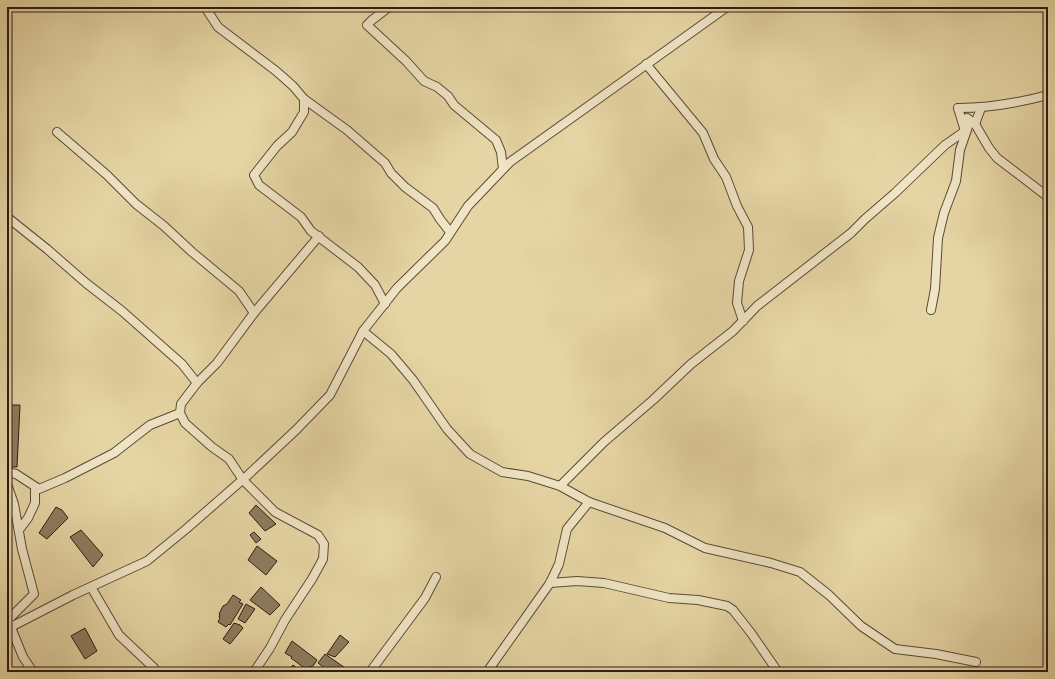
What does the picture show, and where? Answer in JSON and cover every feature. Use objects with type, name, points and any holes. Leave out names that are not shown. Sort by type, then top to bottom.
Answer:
[{"type":"street","points":[[205,7],[218,27],[276,71],[293,86],[304,99],[347,130],[385,163],[391,174],[405,187],[433,208],[450,232]]},
{"type":"street","points":[[388,7],[367,25],[406,60],[424,81],[437,87],[448,96],[454,105],[496,140],[501,152],[503,168]]},
{"type":"street","points":[[9,628],[146,561],[185,530],[243,480],[296,430],[330,395],[363,331],[397,288],[445,241],[468,206],[503,168],[727,7]]},
{"type":"street","points":[[646,64],[702,133],[714,159],[726,177],[737,206],[748,227],[749,250],[739,281],[737,303],[743,321]]},
{"type":"street","points":[[958,108],[981,108],[1021,102],[1048,95]]},
{"type":"street","points":[[304,99],[304,112],[292,132],[277,146],[254,175],[259,185],[302,217],[311,231],[358,267],[375,285],[385,304]]},
{"type":"street","points":[[560,486],[604,442],[653,400],[691,364],[733,331],[757,306],[851,233],[865,218],[895,194],[949,142],[965,131],[958,108]]},
{"type":"street","points":[[958,108],[972,122],[997,158],[1048,197]]},
{"type":"street","points":[[931,310],[938,238],[944,213],[956,181],[960,150],[972,122],[981,108]]},
{"type":"street","points":[[57,132],[107,175],[136,204],[164,226],[192,252],[239,291],[254,313]]},
{"type":"street","points":[[7,217],[122,311],[182,364],[197,383]]},
{"type":"street","points":[[254,672],[323,559],[324,544],[318,535],[274,512],[243,480],[229,459],[212,447],[185,423],[180,413],[180,404],[197,383],[217,363],[254,313],[319,236]]},
{"type":"street","points":[[363,331],[391,354],[413,380],[446,429],[470,454],[502,472],[528,476],[560,486],[588,502],[664,528],[705,548],[771,563],[800,572],[829,595],[861,626],[895,649],[936,654],[976,662]]},
{"type":"street","points":[[7,472],[16,474],[39,490],[114,453],[150,425],[180,413]]},
{"type":"street","points":[[7,484],[14,504],[34,594],[8,620],[9,628],[33,672]]},
{"type":"street","points":[[19,530],[28,518],[34,503],[35,487]]},
{"type":"street","points":[[487,672],[550,583],[559,564],[567,528],[588,502]]},
{"type":"street","points":[[370,672],[425,598],[436,577]]},
{"type":"street","points":[[550,583],[604,582],[669,598],[698,600],[727,606],[733,610],[751,633],[778,672]]},
{"type":"street","points":[[91,587],[119,635],[154,668],[155,672]]},
{"type":"building","points":[[9,405],[20,405],[17,467],[7,467]]},
{"type":"building","points":[[256,505],[276,524],[265,531],[249,513]]},
{"type":"building","points":[[56,507],[62,510],[68,518],[47,539],[39,533]]},
{"type":"building","points":[[81,530],[103,555],[93,567],[70,537]]},
{"type":"building","points":[[254,532],[261,539],[256,543],[250,535]]},
{"type":"building","points":[[257,546],[277,561],[266,575],[248,560]]},
{"type":"building","points":[[261,587],[280,605],[270,615],[250,600]]},
{"type":"building","points":[[233,595],[241,600],[239,602],[243,604],[230,625],[229,624],[226,627],[218,622],[220,618],[219,614],[223,606],[227,604]]},
{"type":"building","points":[[246,604],[255,609],[245,623],[238,619]]},
{"type":"building","points":[[234,623],[243,628],[230,644],[223,639]]},
{"type":"building","points":[[85,628],[97,651],[85,659],[71,636]]},
{"type":"building","points":[[340,635],[349,642],[335,657],[327,654]]},
{"type":"building","points":[[292,641],[317,660],[313,666],[309,667],[307,670],[285,653]]},
{"type":"building","points":[[325,654],[351,672],[330,672],[318,663]]},
{"type":"building","points":[[293,665],[302,672],[292,672],[289,670]]}]
